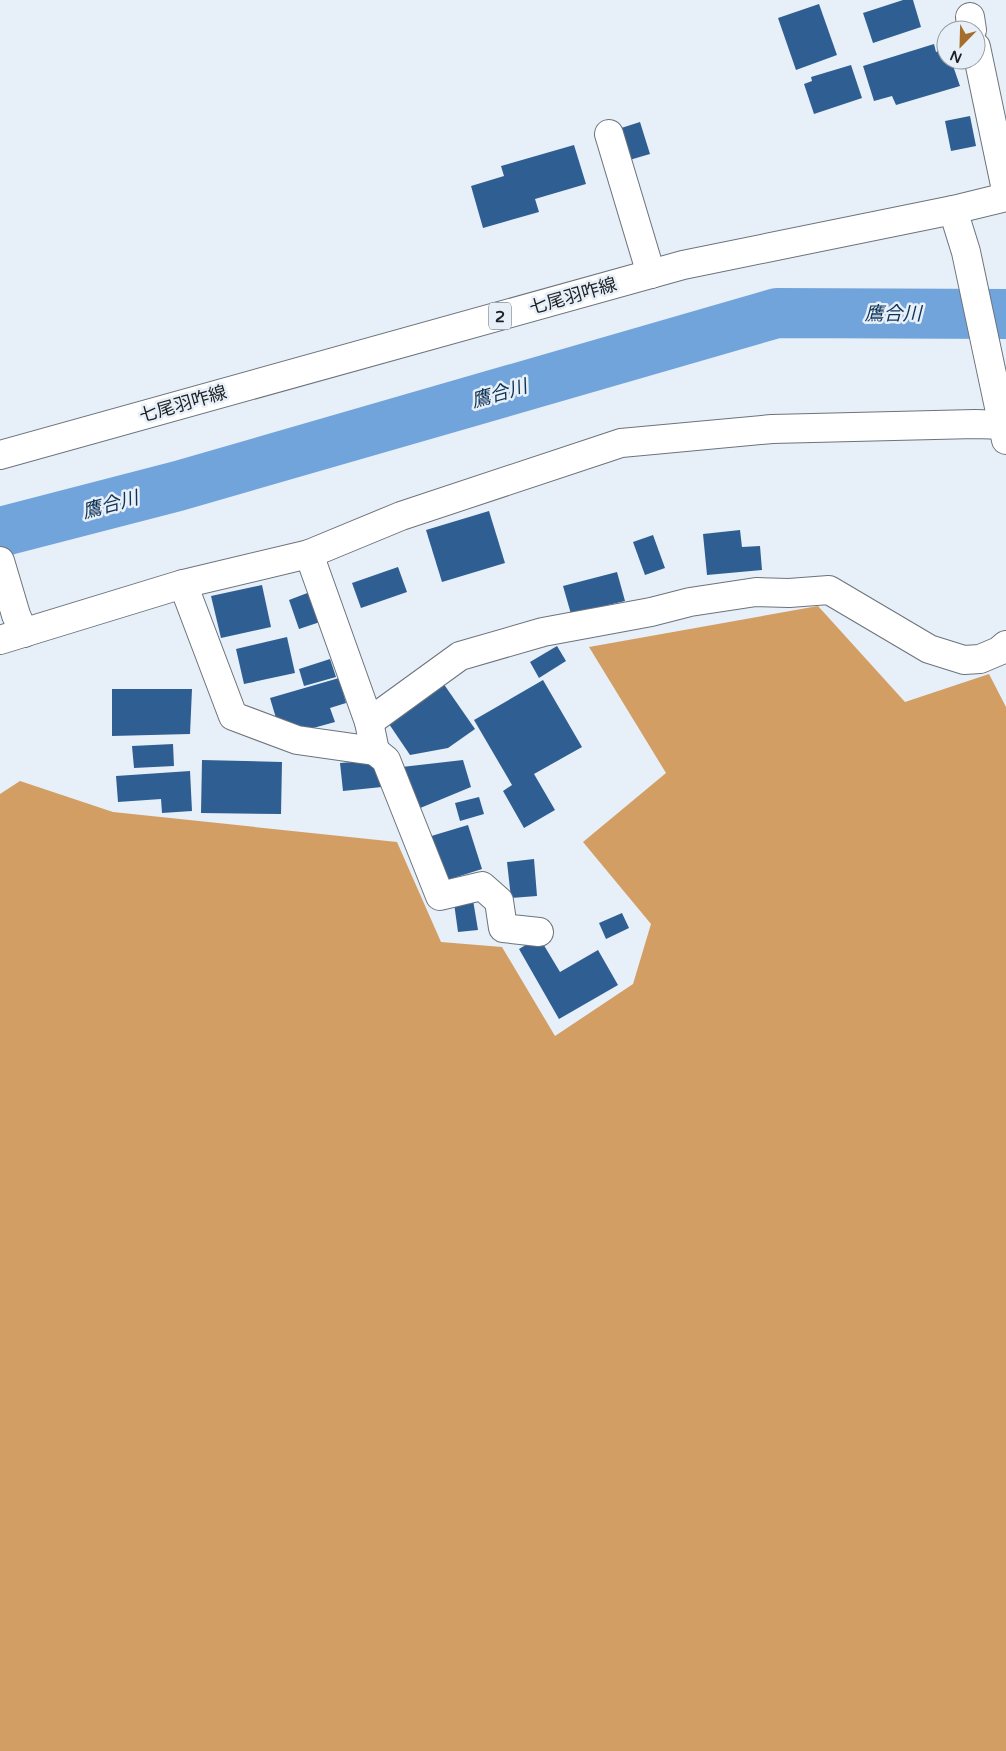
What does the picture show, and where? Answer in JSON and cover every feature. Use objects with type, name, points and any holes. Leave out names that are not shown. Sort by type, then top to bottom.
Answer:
[{"type":"street","points":[[981,70],[1006,190]]},
{"type":"street","points":[[609,134],[651,274]]},
{"type":"street","name":"七尾羽咋線","points":[[0,456],[683,265],[953,210],[1006,197]]},
{"type":"street","points":[[0,561],[13,629],[183,584],[310,554],[401,516],[621,443],[772,428],[975,424],[1005,430],[966,252],[953,210]]},
{"type":"street","points":[[310,554],[369,722],[375,751]]},
{"type":"street","points":[[183,584],[233,716],[297,740],[375,751],[386,760],[440,896],[482,886],[499,901],[503,928],[539,932]]},
{"type":"street","points":[[369,722],[460,656],[543,632],[651,612],[690,602],[756,592],[789,593],[829,590],[929,649],[964,660],[980,659],[1006,645]]},
{"type":"shaded area","points":[[818,606],[905,702],[989,674],[1006,707],[1006,1751],[0,1751],[0,794],[20,781],[113,812],[397,842],[441,942],[502,947],[555,1036],[633,984],[651,924],[583,842],[666,773],[589,647]]},
{"type":"building","points":[[903,0],[913,0],[921,27],[873,43],[863,13]]},
{"type":"building","points":[[819,4],[837,55],[796,70],[778,18]]},
{"type":"building","points":[[934,44],[936,70],[954,70],[960,86],[896,105],[892,96],[874,101],[863,66]]},
{"type":"building","points":[[851,65],[862,98],[814,114],[804,84],[812,81],[811,77]]},
{"type":"building","points":[[970,116],[976,146],[951,151],[945,121]]},
{"type":"building","points":[[640,122],[650,154],[626,161],[615,130]]},
{"type":"building","points":[[574,145],[586,184],[535,199],[539,212],[483,228],[471,186],[504,176],[501,166]]},
{"type":"building","points":[[489,511],[505,563],[442,582],[426,530]]},
{"type":"building","points":[[740,530],[742,547],[760,546],[762,570],[707,575],[703,534]]},
{"type":"building","points":[[653,535],[665,568],[645,575],[633,542]]},
{"type":"building","points":[[398,567],[407,592],[361,608],[352,583]]},
{"type":"building","points":[[617,572],[625,601],[571,614],[563,586]]},
{"type":"building","points":[[262,585],[271,627],[221,638],[211,596]]},
{"type":"building","points":[[310,592],[320,622],[299,629],[289,600]]},
{"type":"building","points":[[287,637],[295,673],[244,684],[236,649]]},
{"type":"building","points":[[557,646],[566,661],[539,678],[530,662]]},
{"type":"building","points":[[330,659],[336,677],[304,686],[299,669]]},
{"type":"building","points":[[339,678],[346,703],[330,708],[335,722],[295,733],[279,728],[270,698]]},
{"type":"building","points":[[543,680],[582,747],[534,774],[555,810],[524,828],[503,791],[512,785],[474,720]]},
{"type":"building","points":[[443,683],[475,729],[448,748],[410,755],[387,721]]},
{"type":"building","points":[[112,689],[192,689],[190,734],[112,736]]},
{"type":"building","points":[[173,744],[174,766],[134,768],[132,746]]},
{"type":"building","points":[[202,760],[282,762],[281,814],[201,813]]},
{"type":"building","points":[[379,760],[382,787],[343,791],[340,763]]},
{"type":"building","points":[[463,760],[471,787],[413,811],[393,768]]},
{"type":"building","points":[[190,771],[192,811],[162,813],[161,799],[118,802],[116,776]]},
{"type":"building","points":[[479,797],[484,814],[460,821],[455,803]]},
{"type":"building","points":[[468,825],[482,869],[441,882],[428,837]]},
{"type":"building","points":[[534,859],[537,896],[511,898],[507,862]]},
{"type":"building","points":[[473,900],[478,930],[458,932],[454,903]]},
{"type":"building","points":[[622,913],[629,928],[606,939],[599,923]]},
{"type":"building","points":[[539,937],[560,972],[598,950],[618,985],[559,1019],[519,949]]},
{"type":"waterway","name":"鷹合川","points":[[0,532],[178,486],[777,313],[1006,314]]}]
